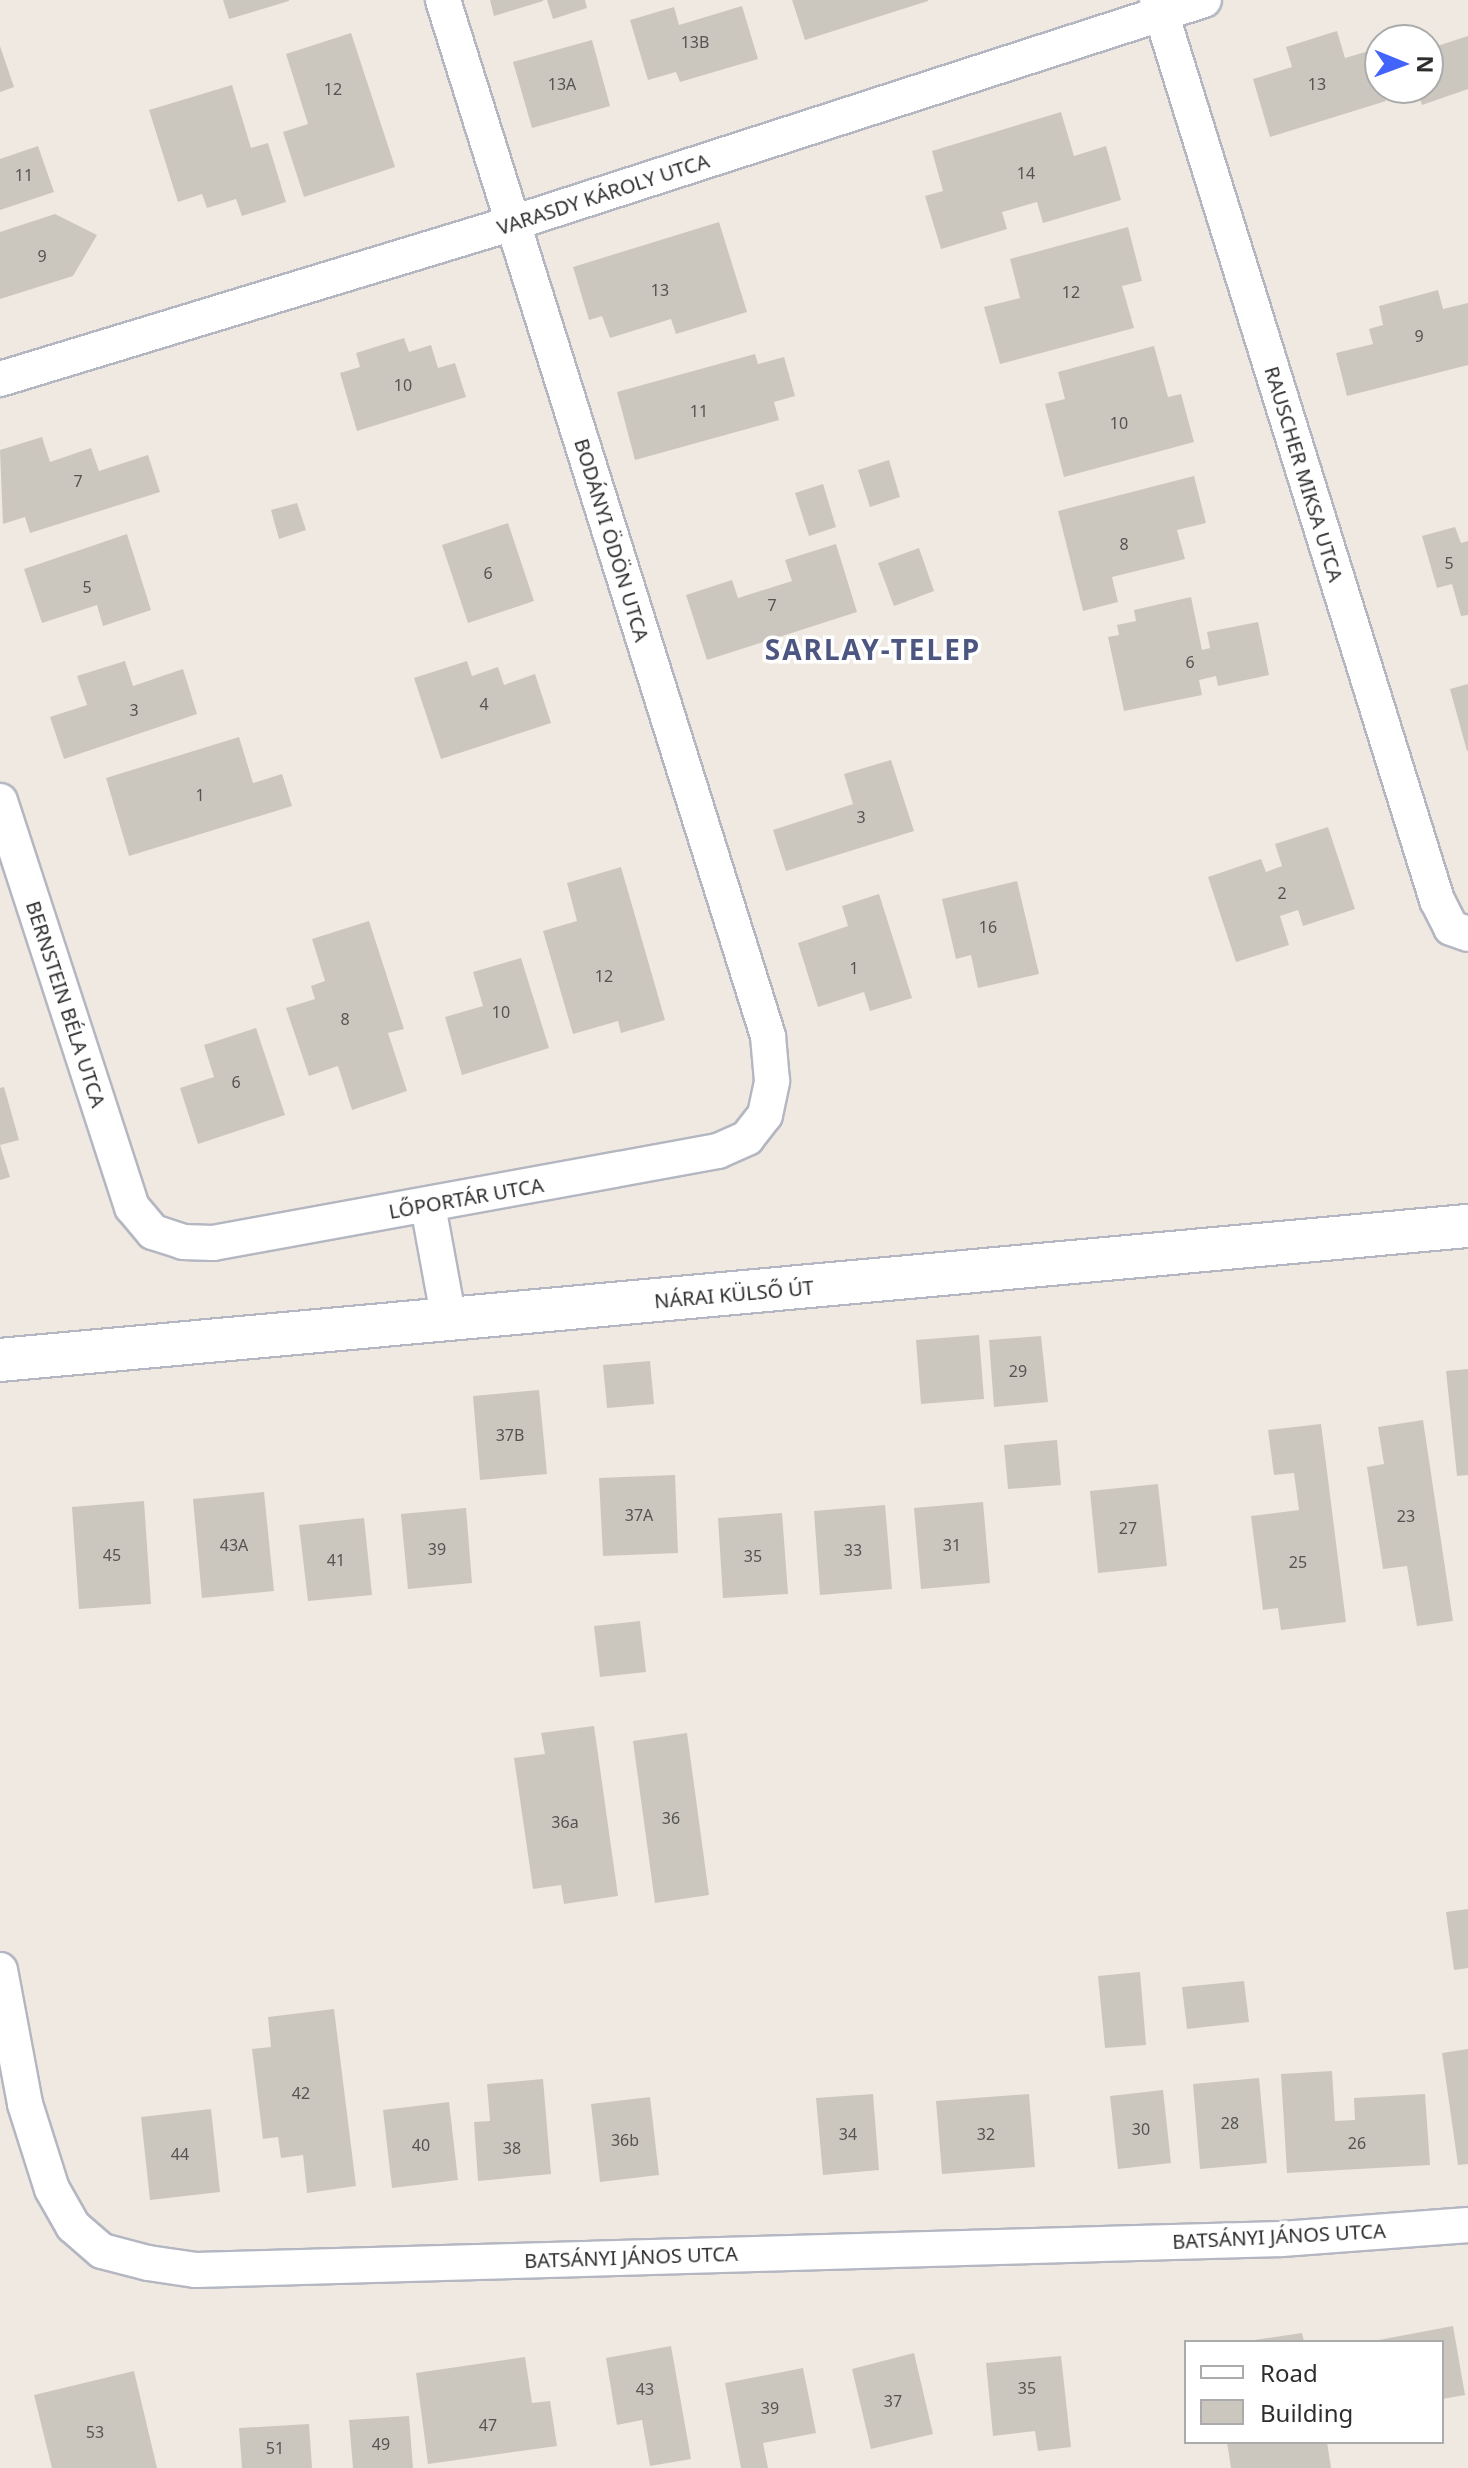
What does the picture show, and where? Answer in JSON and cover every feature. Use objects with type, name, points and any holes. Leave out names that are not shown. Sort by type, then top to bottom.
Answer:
[{"type":"street","name":"BODÁNYI ÖDÖN UTCA","points":[[443,0],[768,1036],[772,1081]]},
{"type":"street","name":"VARASDY KÁROLY UTCA","points":[[0,379],[513,223],[1159,6],[1204,0]]},
{"type":"street","name":"RAUSCHER MIKSA UTCA","points":[[1159,6],[1437,900],[1451,928],[1468,934]]},
{"type":"street","name":"BERNSTEIN BÉLA UTCA","points":[[0,801],[132,1207]]},
{"type":"street","name":"LŐPORTÁR UTCA","points":[[132,1207],[153,1232],[183,1242],[213,1243],[718,1151],[747,1138],[765,1115],[772,1081]]},
{"type":"street","points":[[428,1206],[449,1320]]},
{"type":"street","name":"NÁRAI KÜLSŐ ÚT","points":[[0,1360],[1468,1226]]},
{"type":"street","name":"BATSÁNYI JÁNOS UTCA","points":[[0,1970],[25,2104],[52,2189],[73,2226],[102,2251],[148,2263],[196,2270],[1282,2239],[1468,2225]]},
{"type":"building","points":[[223,0],[289,0],[289,1],[229,19]]},
{"type":"building","points":[[490,0],[543,0],[543,1],[494,16]]},
{"type":"building","points":[[547,0],[585,0],[587,8],[553,19]]},
{"type":"building","points":[[792,0],[928,0],[928,1],[805,40]]},
{"type":"building","points":[[742,6],[758,59],[680,82],[676,72],[648,80],[630,20],[674,7],[679,25]]},
{"type":"building","points":[[1337,31],[1345,58],[1364,52],[1364,104],[1376,104],[1270,137],[1253,79],[1292,67],[1286,47]]},
{"type":"building","points":[[351,33],[395,167],[304,197],[283,132],[308,124],[286,54]]},
{"type":"building","points":[[1468,36],[1468,89],[1444,97],[1444,44]]},
{"type":"building","points":[[592,40],[610,106],[532,128],[513,62]]},
{"type":"building","points":[[0,46],[14,87],[0,92]]},
{"type":"building","points":[[232,85],[251,148],[268,143],[286,202],[242,216],[236,199],[207,208],[202,194],[178,202],[149,110]]},
{"type":"building","points":[[1061,112],[1074,156],[1106,146],[1121,200],[1043,223],[1037,202],[1002,212],[1007,229],[941,249],[925,196],[943,191],[932,151]]},
{"type":"building","points":[[38,146],[54,192],[0,210],[0,159]]},
{"type":"building","points":[[55,214],[97,235],[73,276],[0,299],[0,232]]},
{"type":"building","points":[[719,222],[747,312],[676,334],[671,319],[610,338],[602,316],[589,320],[573,267]]},
{"type":"building","points":[[1128,227],[1142,281],[1122,286],[1134,328],[1000,364],[984,307],[1020,298],[1010,259]]},
{"type":"building","points":[[1438,290],[1443,309],[1468,303],[1468,365],[1347,396],[1336,353],[1373,344],[1369,329],[1383,325],[1379,306]]},
{"type":"building","points":[[404,338],[409,352],[431,345],[438,368],[455,363],[466,397],[357,431],[340,373],[360,367],[356,353]]},
{"type":"building","points":[[1154,346],[1168,397],[1181,394],[1194,442],[1064,477],[1045,404],[1065,399],[1058,372]]},
{"type":"building","points":[[755,354],[758,364],[784,357],[795,396],[774,402],[779,420],[635,460],[617,392]]},
{"type":"building","points":[[42,437],[50,462],[91,448],[99,471],[148,455],[160,492],[30,533],[25,517],[3,524],[0,450]]},
{"type":"building","points":[[889,460],[900,497],[870,507],[858,470]]},
{"type":"building","points":[[1194,476],[1206,523],[1177,530],[1185,559],[1112,577],[1118,602],[1083,611],[1058,511]]},
{"type":"building","points":[[823,484],[836,527],[809,536],[795,493]]},
{"type":"building","points":[[297,503],[306,530],[279,539],[271,510]]},
{"type":"building","points":[[508,523],[534,601],[468,623],[442,545]]},
{"type":"building","points":[[1455,527],[1461,543],[1468,541],[1468,615],[1461,616],[1452,584],[1437,588],[1422,536]]},
{"type":"building","points":[[127,534],[151,610],[103,626],[97,605],[42,623],[24,569]]},
{"type":"building","points":[[836,544],[857,612],[707,660],[686,595],[732,580],[738,598],[792,581],[785,560]]},
{"type":"building","points":[[919,548],[934,591],[894,606],[878,563]]},
{"type":"building","points":[[1191,597],[1202,650],[1210,648],[1207,632],[1258,622],[1269,675],[1218,686],[1216,676],[1199,680],[1202,695],[1124,711],[1108,637],[1119,635],[1117,625],[1136,621],[1134,610]]},
{"type":"building","points":[[125,661],[133,686],[183,669],[197,714],[64,759],[50,717],[87,705],[77,676]]},
{"type":"building","points":[[467,661],[472,676],[498,667],[504,685],[535,674],[551,723],[441,759],[414,678]]},
{"type":"building","points":[[1468,684],[1468,751],[1467,751],[1450,689]]},
{"type":"building","points":[[239,737],[253,783],[282,774],[292,806],[129,856],[106,778]]},
{"type":"building","points":[[891,760],[914,831],[786,871],[773,830],[853,804],[844,774]]},
{"type":"building","points":[[1328,827],[1355,909],[1303,926],[1298,910],[1280,916],[1289,945],[1236,962],[1208,877],[1261,859],[1266,872],[1282,866],[1275,844]]},
{"type":"building","points":[[621,867],[665,1020],[621,1033],[618,1021],[573,1034],[543,931],[577,921],[567,883]]},
{"type":"building","points":[[1017,881],[1039,974],[978,988],[971,955],[956,959],[942,899]]},
{"type":"building","points":[[879,894],[912,998],[870,1011],[864,992],[818,1007],[798,943],[848,926],[842,906]]},
{"type":"building","points":[[369,921],[404,1029],[388,1033],[407,1091],[352,1110],[338,1066],[309,1076],[286,1008],[315,999],[311,986],[325,981],[312,939]]},
{"type":"building","points":[[521,958],[549,1048],[462,1075],[445,1017],[483,1006],[473,972]]},
{"type":"building","points":[[256,1028],[285,1115],[198,1144],[180,1088],[214,1077],[204,1045]]},
{"type":"building","points":[[4,1087],[19,1140],[0,1145],[0,1088]]},
{"type":"building","points":[[0,1145],[10,1177],[0,1180]]},
{"type":"building","points":[[979,1335],[984,1399],[921,1404],[916,1340]]},
{"type":"building","points":[[1041,1336],[1048,1402],[994,1407],[989,1340]]},
{"type":"building","points":[[650,1361],[654,1404],[607,1408],[603,1365]]},
{"type":"building","points":[[1468,1369],[1468,1475],[1457,1476],[1446,1371]]},
{"type":"building","points":[[539,1390],[547,1474],[480,1480],[473,1396]]},
{"type":"building","points":[[1423,1420],[1453,1621],[1417,1626],[1407,1566],[1383,1569],[1367,1467],[1384,1464],[1378,1427]]},
{"type":"building","points":[[1321,1424],[1346,1622],[1281,1630],[1278,1608],[1263,1610],[1251,1516],[1299,1510],[1294,1473],[1274,1475],[1268,1430]]},
{"type":"building","points":[[1057,1440],[1061,1485],[1008,1489],[1004,1445]]},
{"type":"building","points":[[675,1475],[678,1553],[603,1556],[599,1478]]},
{"type":"building","points":[[1158,1484],[1167,1566],[1098,1573],[1090,1491]]},
{"type":"building","points":[[264,1492],[274,1591],[202,1598],[193,1499]]},
{"type":"building","points":[[144,1501],[151,1604],[79,1609],[72,1507]]},
{"type":"building","points":[[983,1502],[990,1583],[921,1589],[914,1508]]},
{"type":"building","points":[[885,1505],[892,1589],[820,1595],[814,1511]]},
{"type":"building","points":[[466,1508],[472,1583],[408,1589],[401,1514]]},
{"type":"building","points":[[782,1513],[788,1594],[723,1598],[718,1518]]},
{"type":"building","points":[[364,1518],[372,1595],[308,1601],[299,1525]]},
{"type":"building","points":[[640,1621],[646,1672],[600,1677],[594,1626]]},
{"type":"building","points":[[594,1726],[618,1896],[564,1904],[561,1885],[533,1889],[514,1758],[545,1754],[541,1733]]},
{"type":"building","points":[[687,1733],[709,1895],[655,1903],[633,1741]]},
{"type":"building","points":[[1468,1909],[1468,1968],[1454,1970],[1446,1912]]},
{"type":"building","points":[[1140,1972],[1146,2045],[1105,2048],[1098,1976]]},
{"type":"building","points":[[1244,1981],[1249,2022],[1187,2029],[1182,1987]]},
{"type":"building","points":[[334,2009],[356,2186],[307,2193],[303,2155],[281,2158],[278,2137],[263,2139],[252,2049],[271,2047],[268,2017]]},
{"type":"building","points":[[1468,2049],[1468,2164],[1458,2165],[1442,2053]]},
{"type":"building","points":[[1332,2071],[1335,2121],[1355,2120],[1354,2098],[1425,2094],[1430,2165],[1287,2173],[1281,2074]]},
{"type":"building","points":[[1259,2078],[1267,2163],[1200,2169],[1193,2084]]},
{"type":"building","points":[[543,2079],[551,2174],[478,2181],[474,2122],[490,2121],[487,2084]]},
{"type":"building","points":[[1163,2090],[1171,2163],[1118,2169],[1110,2096]]},
{"type":"building","points":[[873,2094],[879,2170],[823,2175],[816,2098]]},
{"type":"building","points":[[1029,2094],[1035,2167],[942,2174],[936,2101]]},
{"type":"building","points":[[650,2097],[659,2175],[600,2182],[591,2104]]},
{"type":"building","points":[[449,2102],[458,2180],[392,2188],[383,2110]]},
{"type":"building","points":[[211,2109],[220,2192],[150,2200],[141,2117]]},
{"type":"building","points":[[1453,2326],[1465,2395],[1444,2399],[1444,2340],[1379,2340]]},
{"type":"building","points":[[1302,2333],[1304,2340],[1254,2340]]},
{"type":"building","points":[[671,2346],[691,2459],[650,2466],[642,2420],[617,2425],[606,2358]]},
{"type":"building","points":[[914,2353],[933,2434],[871,2449],[852,2369]]},
{"type":"building","points":[[1061,2356],[1071,2447],[1038,2451],[1035,2431],[993,2436],[986,2363]]},
{"type":"building","points":[[525,2357],[532,2403],[550,2401],[557,2446],[428,2464],[416,2373]]},
{"type":"building","points":[[803,2368],[816,2433],[763,2443],[768,2468],[741,2468],[725,2383]]},
{"type":"building","points":[[134,2371],[157,2468],[52,2468],[34,2395]]},
{"type":"building","points":[[409,2416],[413,2468],[353,2468],[349,2420]]},
{"type":"building","points":[[309,2424],[312,2468],[242,2468],[239,2428]]},
{"type":"building","points":[[1227,2444],[1327,2444],[1331,2468],[1231,2468]]},
{"type":"district","name":"SARLAY-TELEP","points":[[873,649]]}]
